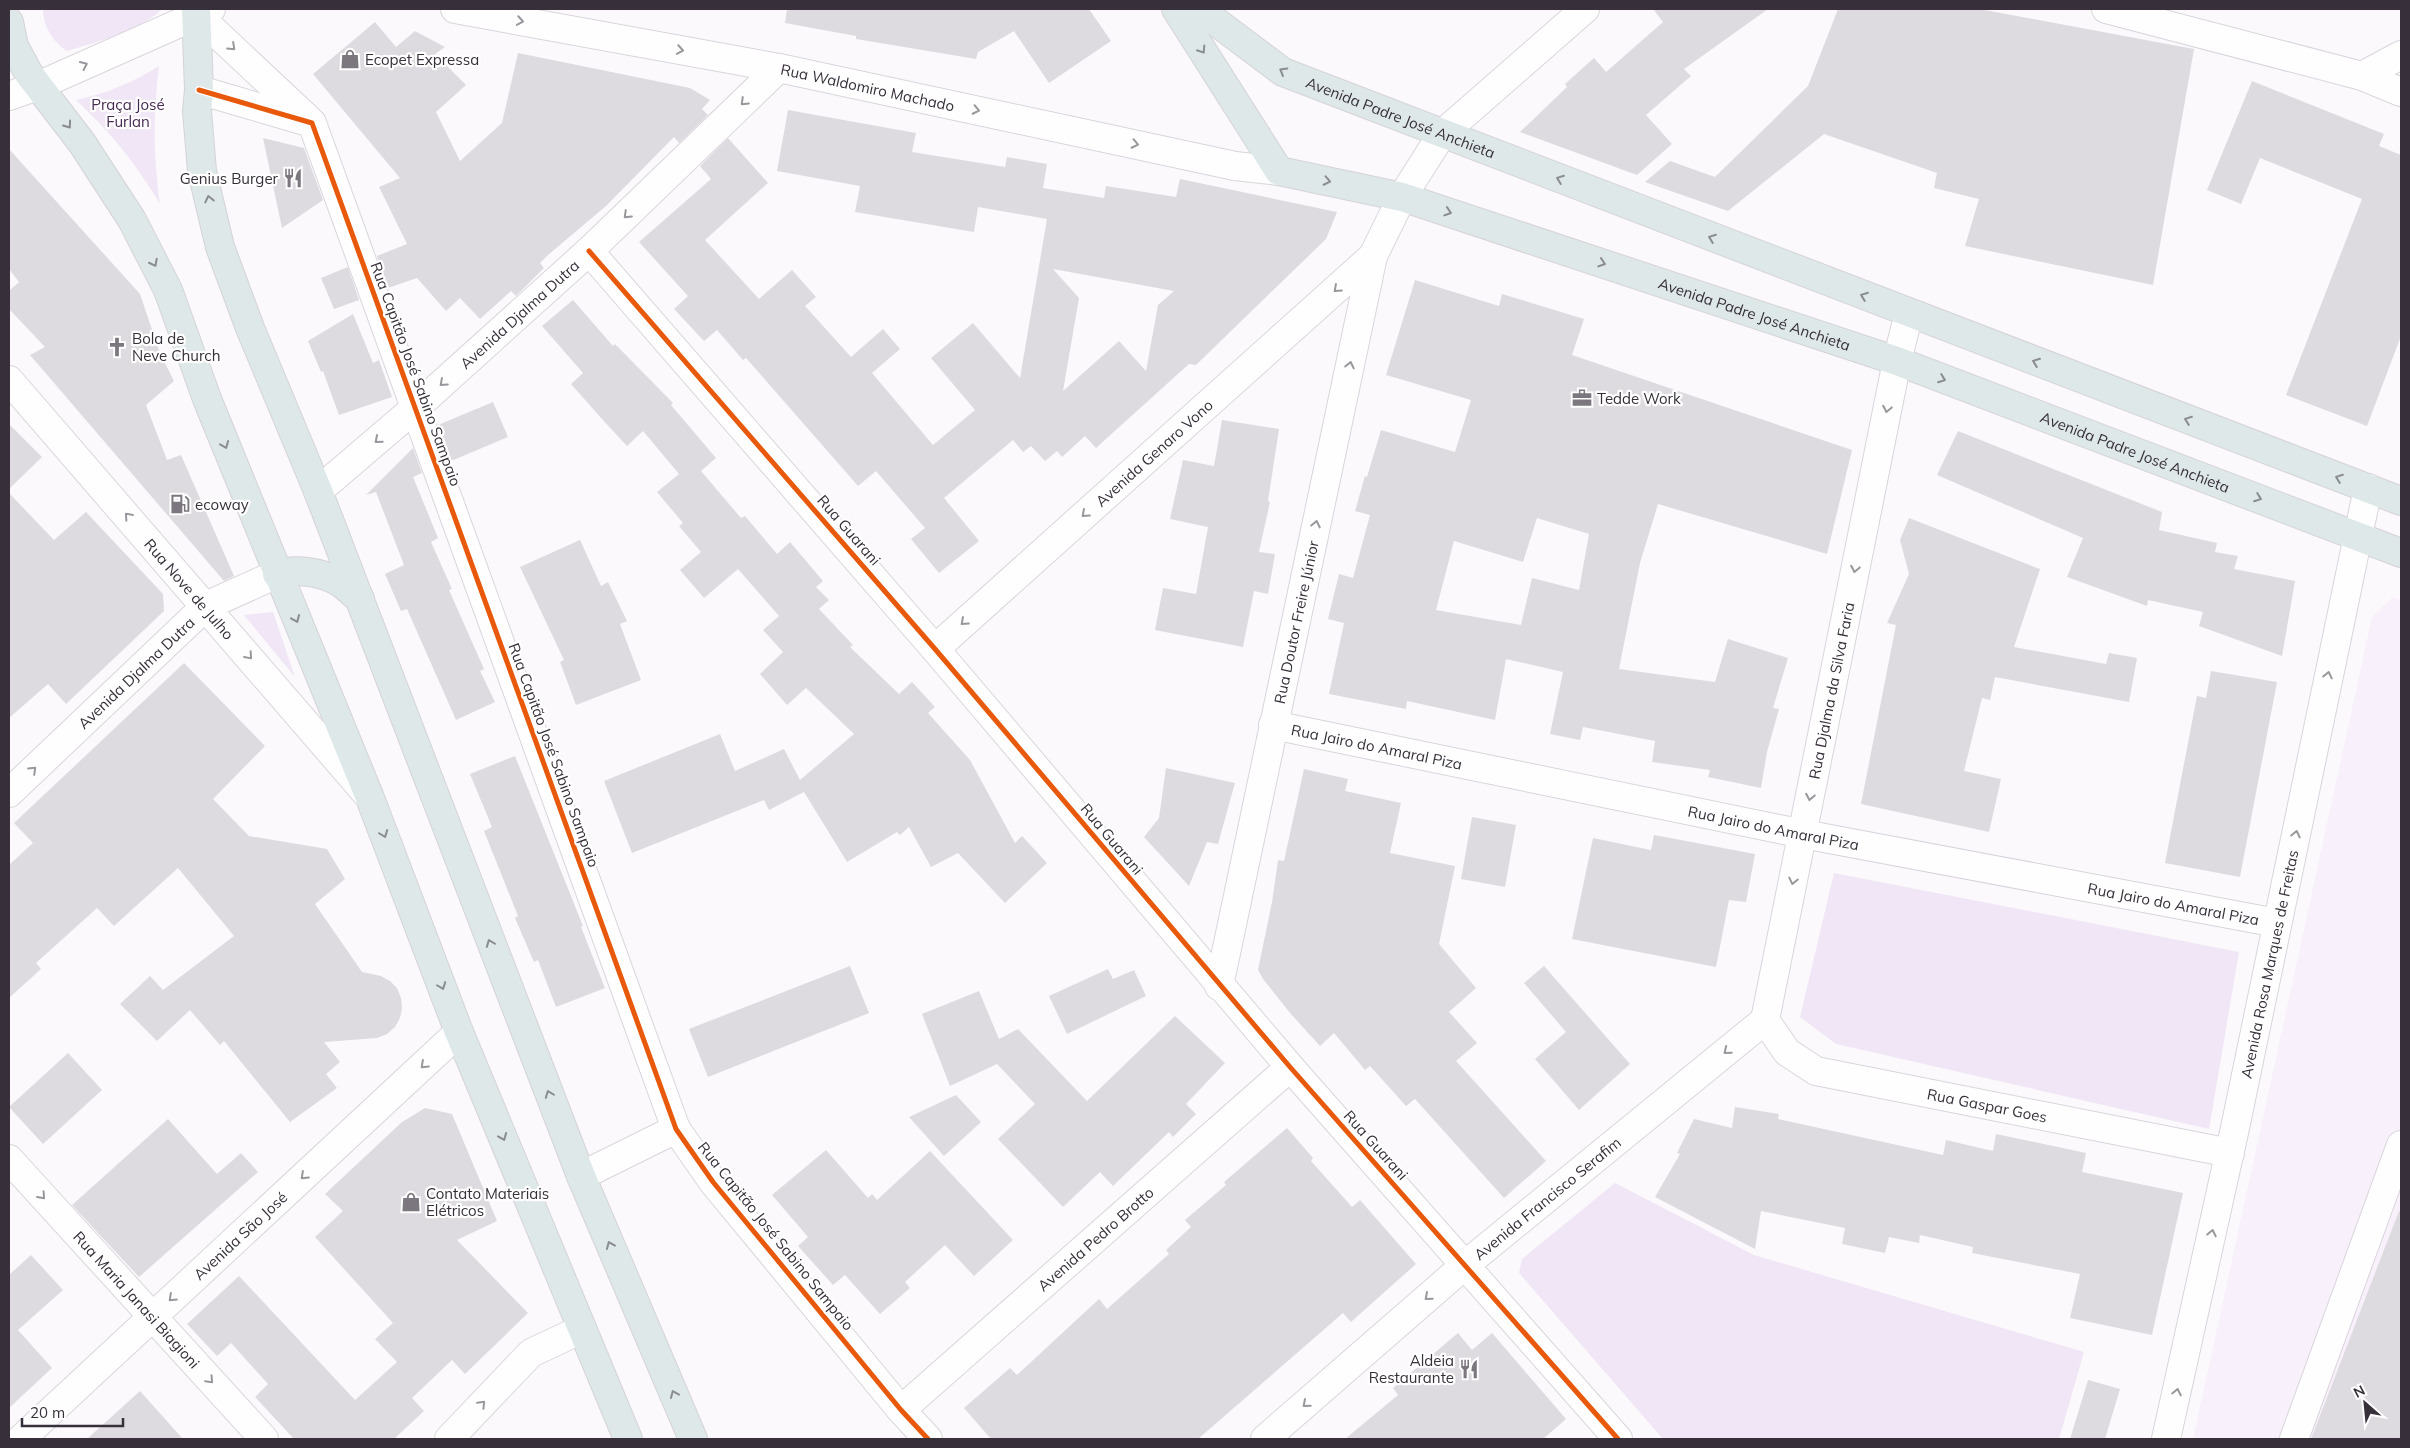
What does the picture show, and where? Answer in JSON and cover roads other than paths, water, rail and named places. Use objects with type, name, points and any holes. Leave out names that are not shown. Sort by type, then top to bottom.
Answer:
[{"type":"main road","points":[[1176,9],[1280,171]]},
{"type":"main road","name":"Avenida Padre José Anchieta","points":[[1199,9],[1283,72],[2401,501]]},
{"type":"main road","points":[[201,10],[197,111],[202,171],[220,247],[250,328],[318,491],[360,599],[581,1176],[693,1439]]},
{"type":"main road","points":[[9,22],[14,46],[29,74],[82,143],[132,220],[168,290],[207,399],[370,798],[460,1032],[628,1439]]},
{"type":"main road","name":"Avenida Padre José Anchieta","points":[[1280,171],[1402,197],[1897,361],[2401,553]]},
{"type":"main road","points":[[277,574],[286,571],[301,571],[324,576],[339,582],[360,599]]},
{"type":"street","name":"Rua Waldomiro Machado","points":[[455,9],[779,68],[1236,166],[1280,171]]},
{"type":"street","points":[[1373,256],[1402,197],[1442,134],[1585,9]]},
{"type":"street","points":[[2106,9],[2362,76],[2401,92]]},
{"type":"street","points":[[9,96],[40,86],[201,10]]},
{"type":"street","name":"Rua Capitão José Sabino Sampaio","points":[[201,10],[312,123],[676,1129],[713,1182],[901,1410],[928,1439]]},
{"type":"street","points":[[2362,76],[2401,55]]},
{"type":"street","name":"Avenida Djalma Dutra","points":[[318,491],[415,408],[589,252],[779,68]]},
{"type":"street","points":[[199,90],[312,123]]},
{"type":"street","name":"Rua Guarani","points":[[589,252],[935,648],[1219,986],[1618,1439]]},
{"type":"street","name":"Avenida Genaro Vono","points":[[935,648],[1373,256]]},
{"type":"street","name":"Rua Doutor Freire Júnior","points":[[1219,986],[1373,256]]},
{"type":"street","name":"Rua Djalma da Silva Faria","points":[[1765,1020],[1897,361],[1909,313]]},
{"type":"street","name":"Rua Nove de Julho","points":[[9,380],[370,798]]},
{"type":"street","name":"Avenida Rosa Marques de Freitas","points":[[2166,1439],[2230,1152],[2368,488]]},
{"type":"street","name":"Avenida Djalma Dutra","points":[[9,793],[206,606],[277,574]]},
{"type":"street","name":"Rua Jairo do Amaral Piza","points":[[1273,725],[1803,834],[2277,924]]},
{"type":"street","name":"Rua Gaspar Goes","points":[[1765,1020],[1787,1052],[1816,1071],[2230,1152]]},
{"type":"street","name":"Avenida Francisco Serafim","points":[[1265,1439],[1465,1265],[1765,1020]]},
{"type":"street","name":"Avenida São José","points":[[21,1439],[151,1316],[460,1032]]},
{"type":"street","name":"Avenida Pedro Brotto","points":[[901,1410],[1290,1067]]},
{"type":"street","points":[[581,1176],[676,1129]]},
{"type":"street","points":[[2294,1439],[2401,1145]]},
{"type":"street","name":"Rua Maria Janasi Biagioni","points":[[9,1159],[264,1439]]},
{"type":"street","points":[[449,1439],[531,1353],[582,1329]]},
{"type":"place","name":"Ecopet Expressa","points":[[350,59]]},
{"type":"place","name":"Genius Burger","points":[[293,178]]},
{"type":"place","name":"Bola de Neve Church","points":[[117,347]]},
{"type":"place","name":"Tedde Work","points":[[1582,398]]},
{"type":"place","name":"ecoway","points":[[180,504]]},
{"type":"place","name":"Contato Materiais Elétricos","points":[[411,1202]]},
{"type":"place","name":"Aldeia Restaurante","points":[[1469,1369]]},
{"type":"park label","name":"Praça José Furlan","points":[[128,112]]}]
